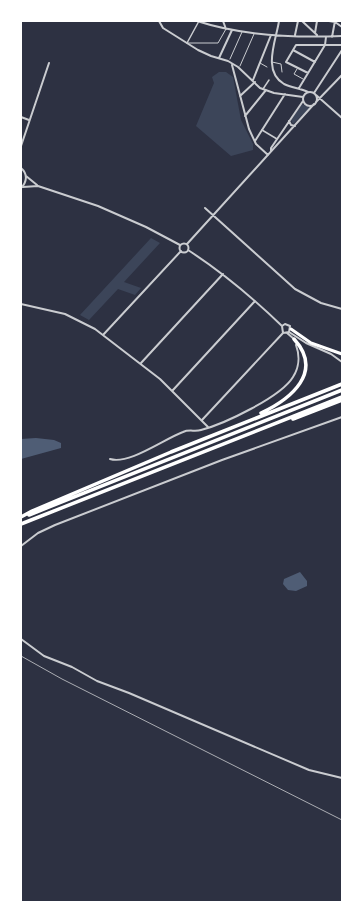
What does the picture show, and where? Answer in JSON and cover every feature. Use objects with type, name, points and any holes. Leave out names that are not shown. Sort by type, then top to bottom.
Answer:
[{"type":"highway","points":[[289,332],[311,343],[342,354]]},
{"type":"highway","points":[[179,449],[189,443],[264,412],[290,395],[302,380],[305,367],[303,353],[294,339]]},
{"type":"highway","points":[[21,518],[32,510],[342,384]]},
{"type":"highway","points":[[21,518],[342,390]]},
{"type":"highway","points":[[21,524],[342,397]]},
{"type":"highway","points":[[286,419],[293,419],[342,400]]},
{"type":"street","points":[[159,21],[163,28],[187,43],[211,56],[232,64],[265,90],[303,99],[308,106],[315,104]]},
{"type":"street","points":[[187,43],[198,21],[242,32],[271,35],[326,37],[342,36]]},
{"type":"street","points":[[223,21],[226,29]]},
{"type":"street","points":[[279,21],[271,62],[277,79],[286,85],[314,94],[342,118]]},
{"type":"street","points":[[295,35],[298,21]]},
{"type":"street","points":[[302,21],[318,36]]},
{"type":"street","points":[[315,32],[317,21]]},
{"type":"street","points":[[329,21],[335,22],[342,27]]},
{"type":"street","points":[[332,37],[335,22]]},
{"type":"street","points":[[219,58],[232,30]]},
{"type":"street","points":[[253,80],[271,35]]},
{"type":"street","points":[[299,88],[325,45],[326,37]]},
{"type":"street","points":[[308,72],[286,62],[296,45],[342,45]]},
{"type":"street","points":[[293,50],[315,62]]},
{"type":"street","points":[[314,94],[342,50]]},
{"type":"street","points":[[21,146],[49,63]]},
{"type":"street","points":[[232,64],[245,116],[255,141],[268,156]]},
{"type":"street","points":[[21,167],[26,176],[38,186],[114,212],[180,245],[184,243],[187,244],[342,75]]},
{"type":"street","points":[[245,116],[265,90],[269,80]]},
{"type":"street","points":[[240,96],[255,82]]},
{"type":"street","points":[[271,151],[271,148],[308,92]]},
{"type":"street","points":[[255,141],[285,94]]},
{"type":"street","points":[[314,94],[317,99],[315,104]]},
{"type":"street","points":[[21,117],[30,120]]},
{"type":"street","points":[[288,121],[291,125],[295,126]]},
{"type":"street","points":[[262,130],[277,139]]},
{"type":"street","points":[[26,176],[22,187],[38,186]]},
{"type":"street","points":[[205,208],[294,289],[321,303],[342,310]]},
{"type":"street","points":[[187,244],[188,250],[223,274],[282,326],[283,333]]},
{"type":"street","points":[[180,245],[181,251]]},
{"type":"street","points":[[103,335],[181,251],[184,252],[188,250]]},
{"type":"street","points":[[141,363],[223,274]]},
{"type":"street","points":[[173,390],[255,301]]},
{"type":"street","points":[[21,304],[65,314],[86,324],[103,335],[141,363],[173,390],[208,427]]},
{"type":"street","points":[[110,459],[124,459],[182,432],[200,430],[208,427],[254,407],[289,382],[295,374],[298,363],[298,348],[289,332],[287,324],[282,326]]},
{"type":"street","points":[[202,420],[283,333],[289,332],[306,343],[331,354],[342,362]]},
{"type":"street","points":[[21,546],[38,533],[55,525],[199,469],[342,417]]},
{"type":"street","points":[[21,639],[44,656],[72,667],[97,681],[129,693],[309,770],[342,778]]},
{"type":"lane","points":[[187,43],[218,43],[226,29]]},
{"type":"lane","points":[[230,59],[242,32]]},
{"type":"lane","points":[[240,66],[254,33]]},
{"type":"lane","points":[[271,62],[281,64],[282,72]]},
{"type":"lane","points":[[260,63],[267,67]]},
{"type":"lane","points":[[298,68],[294,74],[304,79]]},
{"type":"shaded area","points":[[219,72],[226,72],[233,77],[241,120],[253,144],[253,150],[231,156],[196,126],[214,83],[212,77]]},
{"type":"shaded area","points":[[302,104],[310,108],[293,124],[291,120]]},
{"type":"shaded area","points":[[151,238],[160,243],[124,282],[141,288],[135,295],[118,289],[89,320],[80,315]]},
{"type":"shaded area","points":[[36,438],[54,440],[61,443],[61,448],[21,459],[21,439]]},
{"type":"shaded area","points":[[300,572],[307,581],[307,586],[296,591],[288,590],[283,584],[284,579]]},
{"type":"railway","points":[[21,656],[62,679],[342,820]]}]
